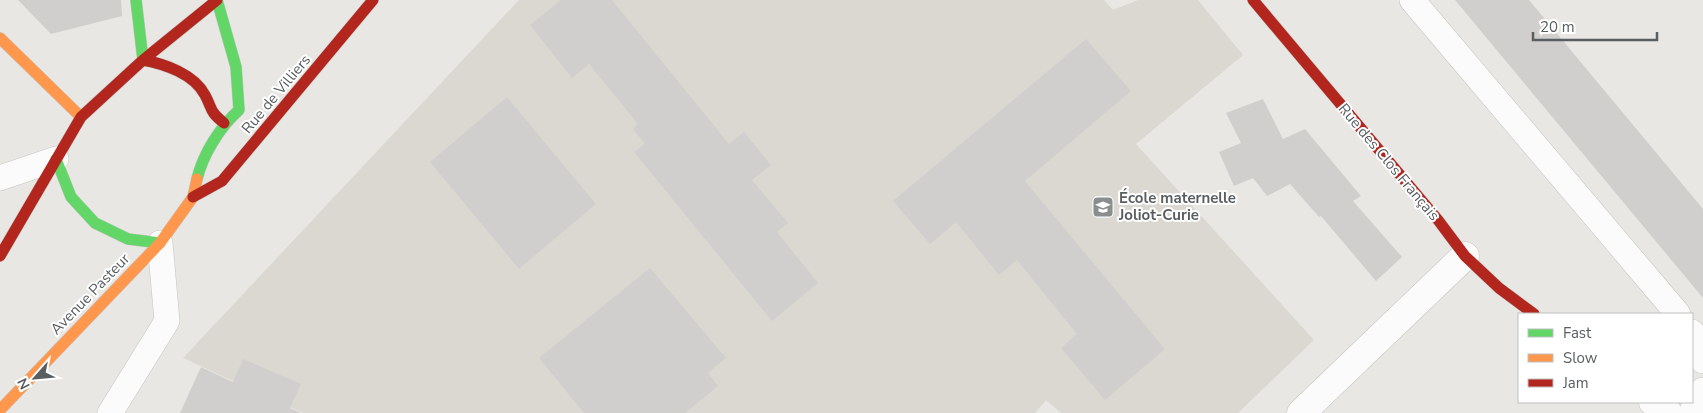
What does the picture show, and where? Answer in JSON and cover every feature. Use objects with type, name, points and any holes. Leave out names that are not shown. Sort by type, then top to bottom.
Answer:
[{"type":"main road","points":[[136,0],[143,60],[166,64],[184,74],[204,94],[211,112],[224,123]]},
{"type":"main road","name":"Avenue Pasteur","points":[[0,256],[81,116],[143,60],[217,0],[238,66],[240,87],[239,110],[224,123],[199,170],[193,197],[160,243],[0,410]]},
{"type":"main road","name":"Rue de Villiers","points":[[193,197],[222,181],[373,0]]},
{"type":"main road","name":"Rue des Clos Français","points":[[1253,0],[1438,220],[1465,256],[1499,288],[1533,313]]},
{"type":"main road","points":[[0,38],[81,116]]},
{"type":"main road","name":"Avenue Pasteur","points":[[56,159],[71,198],[95,223],[128,239],[160,243]]},
{"type":"street","points":[[1301,413],[1465,256]]},
{"type":"street","points":[[1654,403],[1668,413]]},
{"type":"lane","points":[[1412,0],[1677,313]]},
{"type":"lane","points":[[0,178],[56,159]]},
{"type":"lane","points":[[110,413],[167,321],[160,243]]},
{"type":"lane","points":[[1693,333],[1700,343],[1703,362]]},
{"type":"lane","points":[[1692,413],[1703,390]]},
{"type":"shaded area","points":[[519,0],[1104,0],[1113,10],[1138,0],[1198,0],[1243,55],[1136,144],[1314,340],[1238,413],[1061,413],[1046,400],[1035,413],[303,413],[183,358]]},
{"type":"building","points":[[18,0],[121,0],[122,16],[51,34]]},
{"type":"building","points":[[561,0],[612,0],[729,144],[744,132],[771,165],[752,180],[788,223],[777,232],[818,283],[772,321],[634,152],[645,144],[633,129],[638,124],[589,64],[572,78],[530,25]]},
{"type":"building","points":[[1455,0],[1529,0],[1703,209],[1703,298]]},
{"type":"building","points":[[1086,39],[1131,91],[1025,181],[1165,349],[1105,400],[1061,348],[1077,334],[1017,260],[999,275],[956,222],[930,244],[893,201]]},
{"type":"building","points":[[507,97],[596,204],[519,269],[430,162]]},
{"type":"building","points":[[1263,99],[1283,139],[1305,129],[1361,196],[1353,201],[1402,257],[1376,281],[1321,216],[1319,217],[1290,184],[1267,196],[1253,178],[1234,186],[1219,152],[1241,143],[1226,113]]},
{"type":"building","points":[[650,268],[726,358],[708,373],[718,386],[685,413],[584,413],[539,358]]},
{"type":"building","points":[[243,359],[301,384],[290,408],[301,413],[180,413],[201,367],[233,382]]},
{"type":"traffic: fast","points":[[136,0],[143,60]]},
{"type":"traffic: fast","points":[[197,179],[203,160],[213,142],[225,124],[239,110],[236,67],[217,0]]},
{"type":"traffic: fast","points":[[56,159],[71,197],[95,223],[128,239],[160,243]]},
{"type":"traffic: slow","points":[[0,38],[81,117]]},
{"type":"traffic: slow","points":[[0,410],[160,243],[193,197],[197,179]]},
{"type":"traffic: jam","points":[[0,256],[81,117],[143,60],[217,0]]},
{"type":"traffic: jam","points":[[193,197],[222,181],[373,0]]},
{"type":"traffic: jam","points":[[1253,0],[1438,220],[1465,256],[1499,288],[1533,313]]},
{"type":"traffic: jam","points":[[143,60],[169,67],[194,81],[205,95],[214,113],[224,123]]},
{"type":"place","name":"École maternelle Joliot-Curie","points":[[1103,207]]}]
